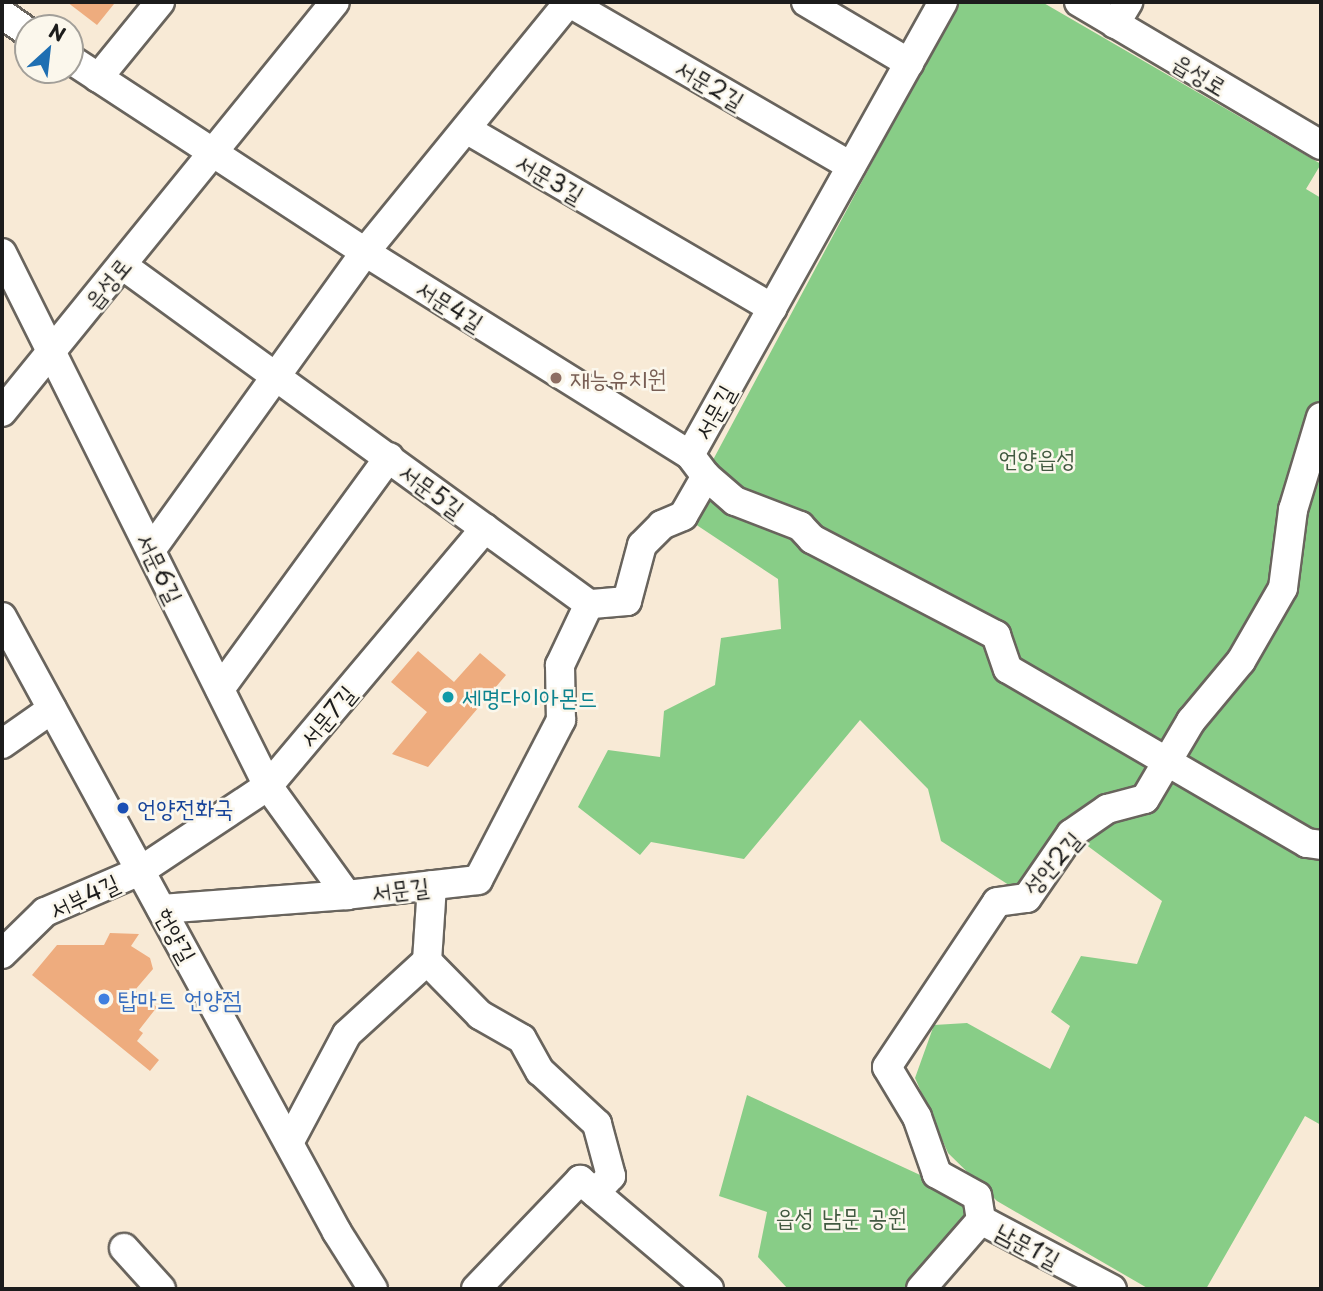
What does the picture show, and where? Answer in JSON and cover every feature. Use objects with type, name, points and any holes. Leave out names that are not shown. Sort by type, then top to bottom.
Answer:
[{"type":"street","points":[[98,78],[160,2]]},
{"type":"street","name":"읍성로","points":[[2,412],[335,2]]},
{"type":"street","points":[[151,550],[365,252],[569,2]]},
{"type":"street","name":"서문2길","points":[[569,2],[851,166]]},
{"type":"street","points":[[806,2],[909,63]]},
{"type":"street","name":"서문길","points":[[162,909],[347,895],[478,880],[561,720],[560,664],[589,604],[627,601],[642,545],[662,525],[683,516],[698,466],[772,308],[943,2]]},
{"type":"street","name":"읍성로","points":[[1079,2],[1121,13],[1321,145]]},
{"type":"street","points":[[84,68],[212,153]]},
{"type":"street","name":"서문3길","points":[[466,129],[772,308]]},
{"type":"street","name":"서문4길","points":[[212,153],[698,466],[735,501],[800,526],[813,539],[996,635],[1008,669],[1307,843],[1321,845]]},
{"type":"street","name":"서문6길","points":[[2,253],[268,786],[347,895]]},
{"type":"street","name":"서문5길","points":[[122,265],[589,604]]},
{"type":"street","name":"성안2길","points":[[981,1220],[977,1196],[937,1174],[917,1117],[887,1067],[997,902],[1027,898],[1071,834],[1107,809],[1145,799],[1191,721],[1241,661],[1283,589],[1293,510],[1319,418]]},
{"type":"street","points":[[220,689],[389,457]]},
{"type":"street","name":"서문7길","points":[[140,872],[268,786],[485,528]]},
{"type":"street","name":"헌양길","points":[[2,617],[289,1143],[373,1289]]},
{"type":"street","points":[[2,744],[52,709]]},
{"type":"street","name":"서부4길","points":[[2,953],[45,912],[140,872]]},
{"type":"street","points":[[289,1143],[347,1034],[427,961],[432,885]]},
{"type":"street","points":[[427,961],[481,1015],[522,1039],[540,1071],[597,1124],[611,1176],[595,1193]]},
{"type":"street","points":[[476,1289],[580,1180],[709,1289]]},
{"type":"street","points":[[921,1289],[981,1220]]},
{"type":"street","name":"남문1길","points":[[981,1220],[1112,1289]]},
{"type":"street","points":[[124,1248],[161,1289]]},
{"type":"green space","name":"언양읍성","points":[[958,2],[1042,2],[1321,164],[1306,189],[1321,198],[1321,1125],[1305,1116],[1206,1289],[1149,1289],[997,1201],[948,1153],[915,1078],[934,1025],[967,1023],[1050,1069],[1070,1026],[1051,1012],[1081,956],[1137,964],[1162,901],[1085,844],[1015,889],[941,841],[928,789],[860,720],[744,859],[651,842],[640,855],[578,807],[608,750],[660,757],[664,711],[715,685],[721,638],[781,629],[778,579],[683,516]]},
{"type":"green space","name":"읍성 남문 공원","points":[[747,1095],[970,1198],[972,1220],[913,1289],[788,1289],[758,1257],[767,1212],[719,1196]]},
{"type":"building","points":[[67,2],[114,4],[97,25]]},
{"type":"building","name":"세명다이아몬드","points":[[418,651],[454,682],[480,653],[506,675],[428,767],[392,754],[427,712],[391,682]]},
{"type":"building","name":"탑마트 언양점","points":[[110,933],[139,934],[131,946],[150,958],[153,969],[135,990],[157,1007],[139,1030],[143,1033],[137,1041],[159,1060],[150,1071],[32,975],[57,945],[104,945]]},
{"type":"place","name":"재능유치원","points":[[556,378]]},
{"type":"place","name":"세명다이아몬드","points":[[448,697]]},
{"type":"place","name":"언양전화국","points":[[123,808]]},
{"type":"place","name":"탑마트 언양점","points":[[104,999]]}]
